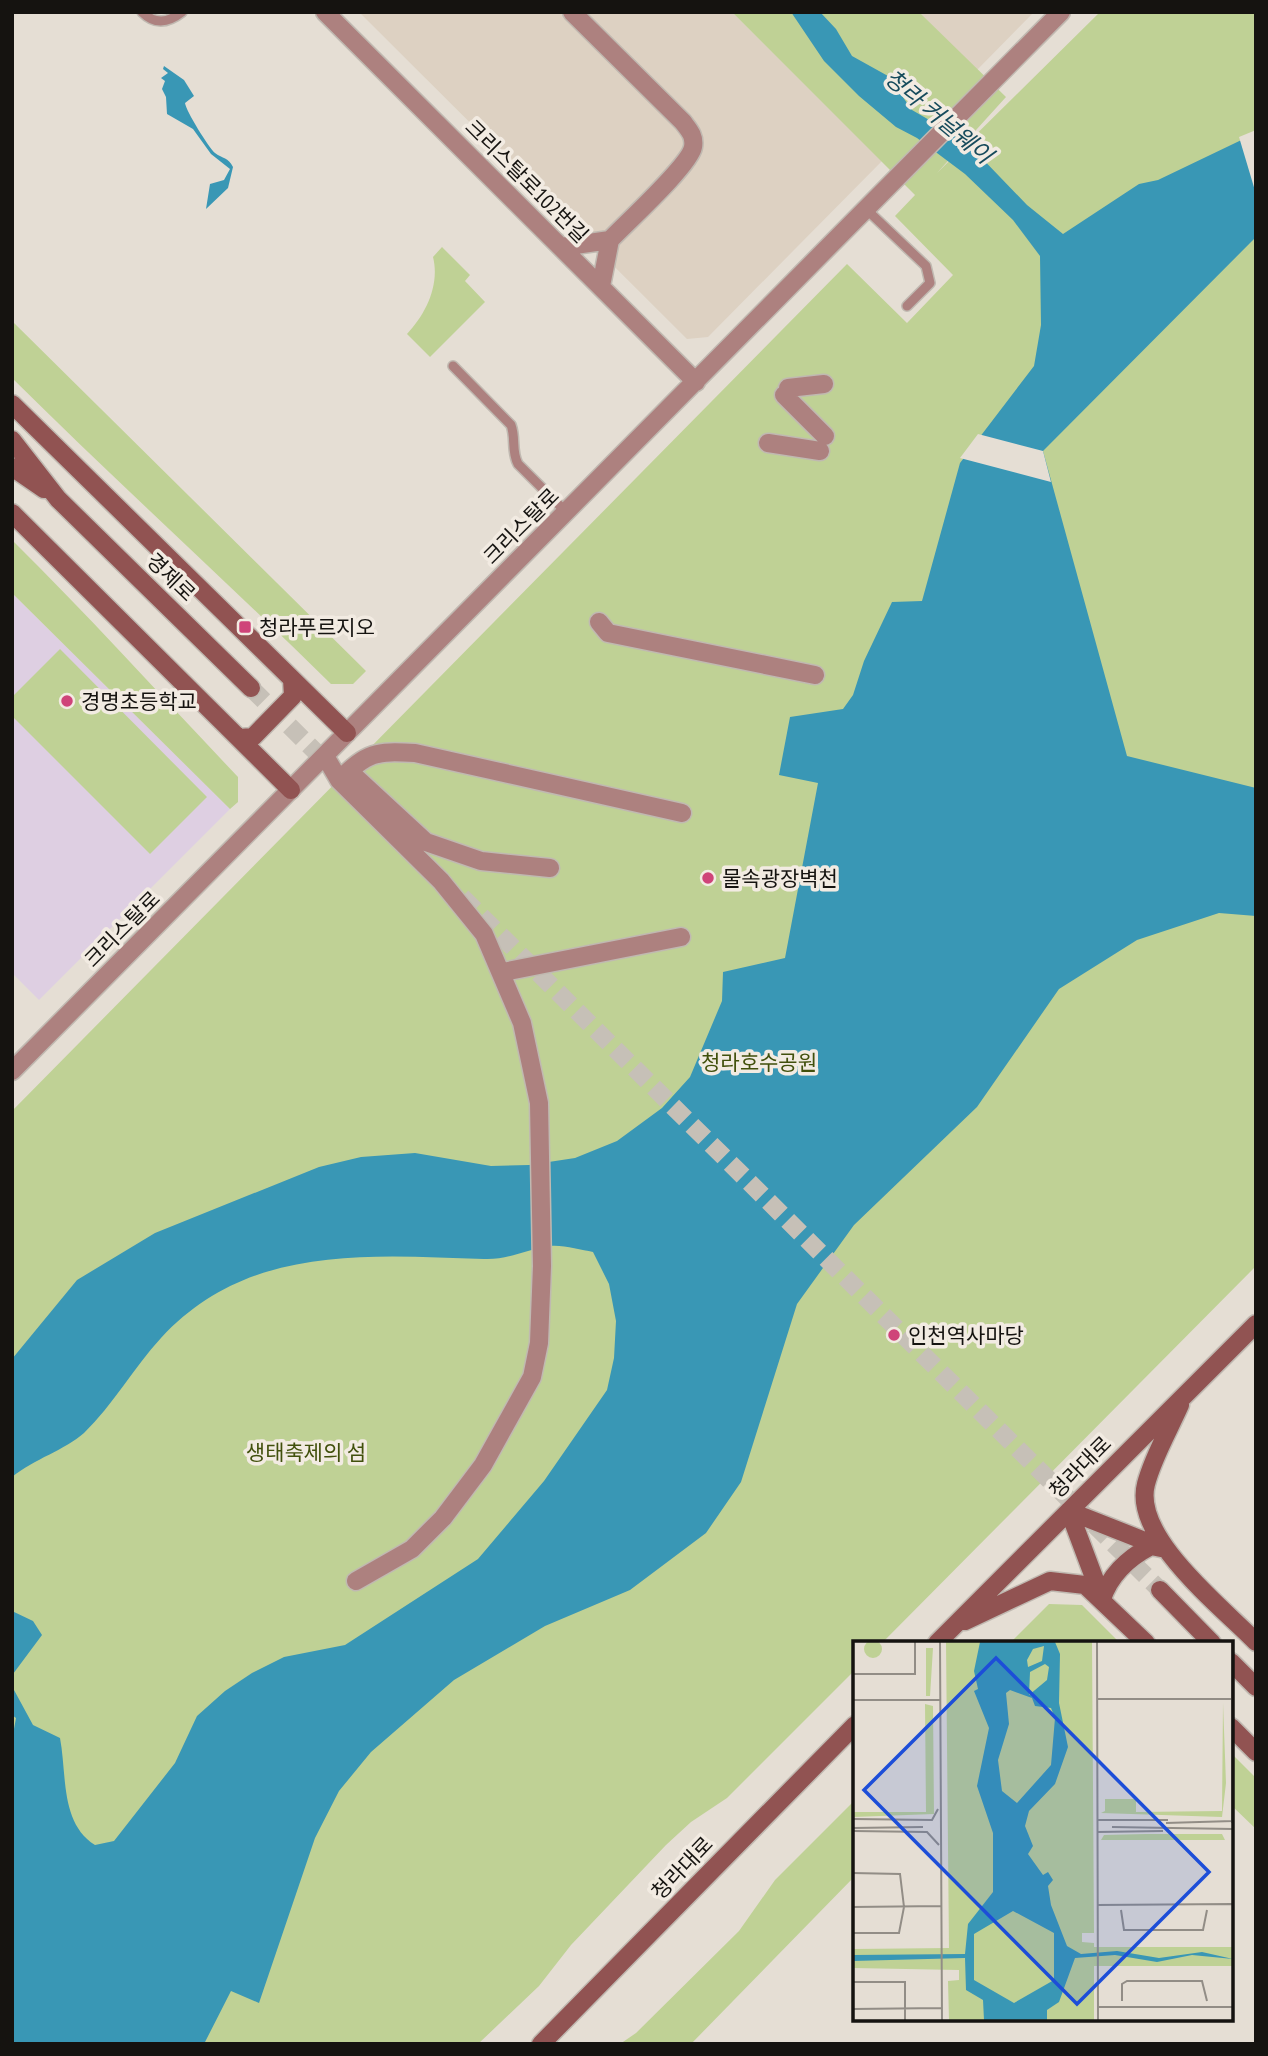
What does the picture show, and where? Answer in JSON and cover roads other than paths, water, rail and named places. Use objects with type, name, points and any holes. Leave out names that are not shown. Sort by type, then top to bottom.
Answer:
[{"type":"street","name":"크리스탈로102번길","points":[[325,12],[696,382]]},
{"type":"street","name":"크리스탈로102번길","points":[[572,12],[683,122],[693,140],[693,149],[683,165],[610,240]]},
{"type":"street","name":"크리스탈로","points":[[12,1071],[1062,12]]},
{"type":"street","points":[[561,247],[610,240],[601,286]]},
{"type":"street","points":[[768,443],[822,443],[786,392],[824,384]]},
{"type":"street","points":[[12,404],[347,733]]},
{"type":"street","name":"경제로","points":[[12,440],[58,499],[251,688]]},
{"type":"street","name":"경제로","points":[[12,467],[58,499]]},
{"type":"street","points":[[12,513],[291,790]]},
{"type":"street","points":[[599,622],[608,633],[815,675]]},
{"type":"street","points":[[240,738],[253,737],[293,696],[292,679]]},
{"type":"street","points":[[344,776],[359,760],[383,752],[415,753],[682,813]]},
{"type":"street","points":[[325,755],[441,881],[484,934],[503,972],[523,1023],[539,1103],[542,1266],[539,1343],[532,1377],[510,1421],[483,1465],[443,1518],[412,1549],[356,1581]]},
{"type":"street","points":[[344,776],[426,842],[481,861],[550,868]]},
{"type":"street","points":[[503,972],[681,936]]},
{"type":"street","name":"청라대로","points":[[938,1641],[1256,1324]]},
{"type":"street","points":[[1185,1395],[1146,1484],[1146,1518],[1165,1549],[1256,1642]]},
{"type":"street","points":[[1069,1511],[1165,1549]]},
{"type":"street","points":[[1069,1511],[1102,1599]]},
{"type":"street","points":[[1102,1599],[1107,1583],[1134,1555],[1151,1546],[1165,1549]]},
{"type":"street","points":[[952,1627],[1050,1581],[1085,1585],[1144,1641]]},
{"type":"street","points":[[1160,1590],[1210,1641]]},
{"type":"street","points":[[1233,1664],[1256,1687]]},
{"type":"street","name":"청라대로","points":[[541,2044],[853,1726]]},
{"type":"street","points":[[1233,1729],[1256,1752]]},
{"type":"lane","points":[[142,12],[155,22],[164,22],[182,12]]},
{"type":"lane","points":[[867,210],[926,266],[929,284],[907,306]]},
{"type":"lane","points":[[453,366],[511,425],[514,432],[513,454],[518,464],[566,512]]},
{"type":"lane","points":[[12,459],[39,485]]},
{"type":"water","points":[[791,12],[820,12],[836,29],[852,56],[888,76],[912,110],[955,135],[975,151],[1027,205],[1063,234],[1139,184],[1158,180],[1256,133],[1256,237],[1043,451],[1127,756],[1256,788],[1256,916],[1219,913],[1137,940],[1059,989],[977,1107],[854,1225],[797,1304],[741,1482],[706,1533],[630,1590],[545,1626],[454,1680],[371,1752],[339,1791],[315,1838],[259,2003],[231,1991],[204,2044],[12,2044],[12,1740],[16,1718],[12,1715],[12,1611],[33,1621],[42,1635],[13,1674],[14,1690],[33,1725],[60,1738],[67,1797],[76,1824],[84,1836],[95,1845],[114,1841],[175,1763],[197,1716],[225,1691],[252,1673],[284,1657],[345,1645],[478,1559],[544,1481],[607,1390],[614,1358],[616,1321],[609,1284],[593,1252],[567,1247],[551,1246],[493,1259],[353,1257],[311,1262],[271,1271],[232,1285],[195,1307],[161,1338],[84,1433],[12,1477],[12,1359],[77,1280],[155,1233],[319,1167],[361,1157],[415,1153],[491,1166],[529,1165],[575,1158],[617,1141],[662,1108],[690,1077],[722,1001],[723,972],[785,958],[818,783],[779,775],[790,717],[843,709],[853,695],[864,661],[892,602],[922,601],[960,463],[1034,366],[1041,325],[1040,256],[1013,220],[965,174],[917,138],[896,127],[859,96],[824,61]]},
{"type":"water","points":[[164,66],[184,80],[194,96],[185,103],[193,121],[212,150],[233,167],[228,188],[206,209],[210,184],[224,180],[230,169],[211,154],[193,129],[167,114],[166,97],[162,89],[165,81],[161,78],[168,73],[163,69]]},
{"type":"tunnel","points":[[251,688],[333,769]]},
{"type":"tunnel","points":[[462,897],[1160,1590]]},
{"type":"place","name":"청라푸르지오","points":[[245,627]]},
{"type":"place","name":"경명초등학교","points":[[67,701]]},
{"type":"place","name":"물속광장벽천","points":[[708,878]]},
{"type":"place","name":"인천역사마당","points":[[894,1335]]},
{"type":"water label","name":"청라 커널웨이","points":[[939,116]]},
{"type":"park label","name":"청라호수공원","points":[[759,1062]]},
{"type":"park label","name":"생태축제의 섬","points":[[306,1452]]}]
